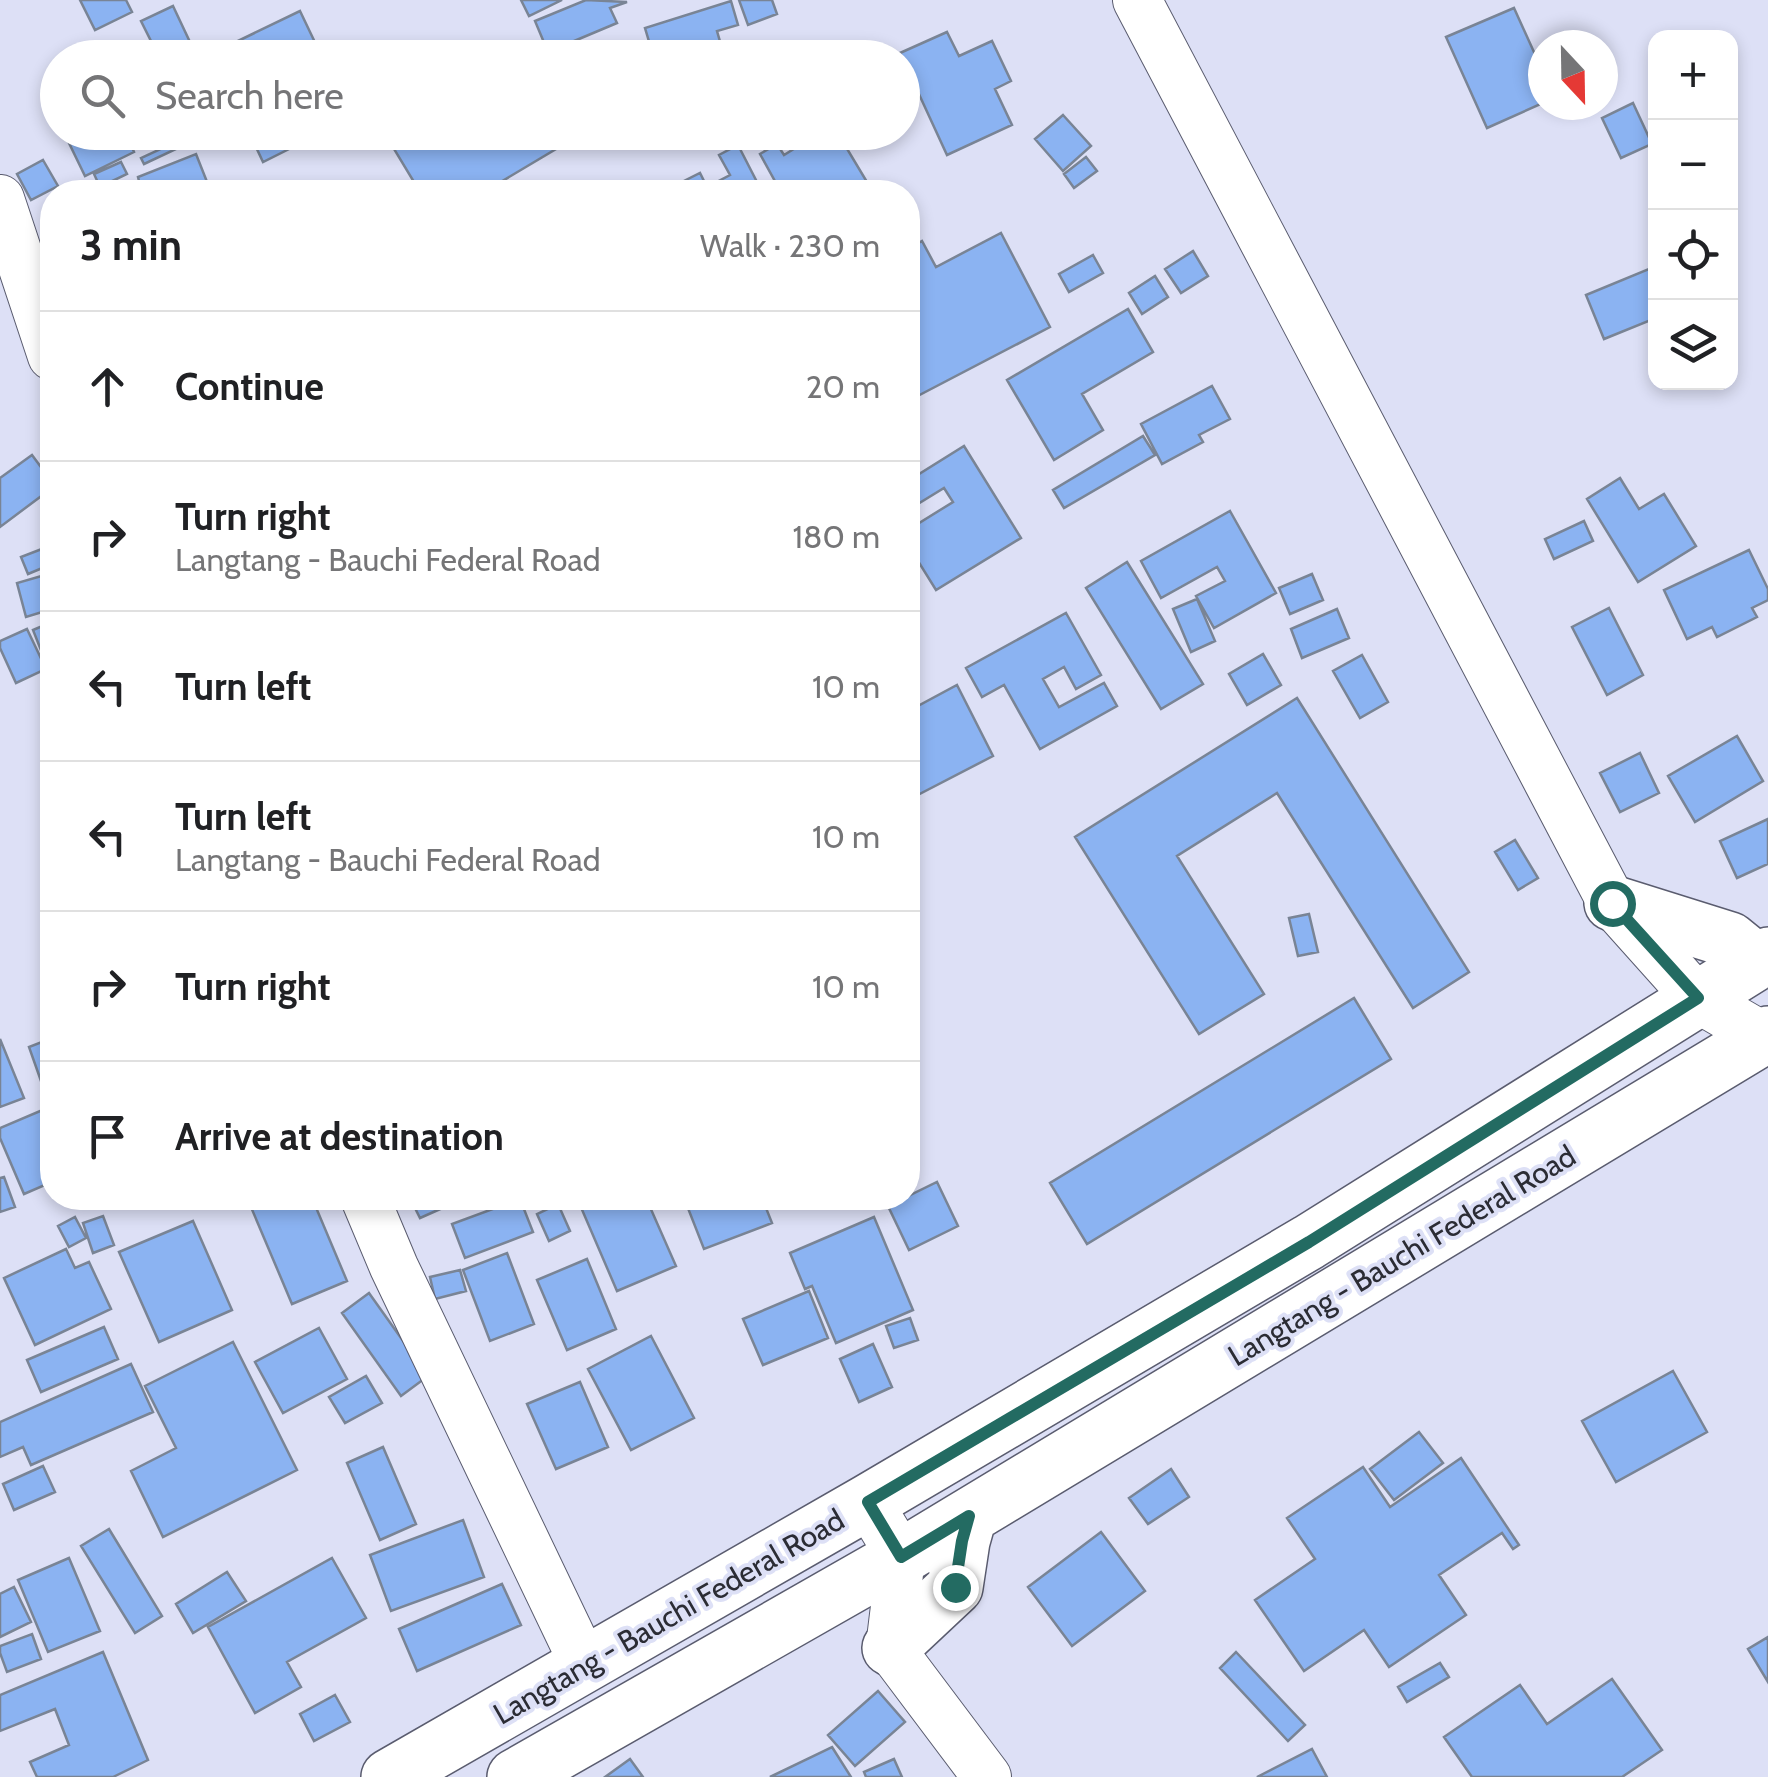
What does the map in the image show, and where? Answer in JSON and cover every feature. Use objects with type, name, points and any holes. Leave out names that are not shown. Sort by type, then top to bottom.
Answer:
[{"type":"main road","points":[[1612,903],[1730,940],[1762,958]]},
{"type":"main road","name":"Langtang - Bauchi Federal Road","points":[[389,1777],[586,1666],[1309,1242],[1762,958]]},
{"type":"main road","name":"Langtang - Bauchi Federal Road","points":[[515,1777],[901,1557],[1766,1036]]},
{"type":"main road","points":[[890,1648],[955,1587],[969,1516]]},
{"type":"street","points":[[1137,0],[1612,903],[1698,998],[1766,1036]]},
{"type":"street","points":[[0,199],[40,320]]},
{"type":"street","points":[[370,1210],[394,1268],[586,1666]]},
{"type":"street","points":[[868,1502],[901,1557],[890,1648],[987,1777]]},
{"type":"building","points":[[80,0],[126,0],[132,12],[95,30]]},
{"type":"building","points":[[521,0],[562,0],[529,16]]},
{"type":"building","points":[[586,0],[627,2],[610,8],[617,23],[577,40],[543,40],[535,21]]},
{"type":"building","points":[[739,0],[772,0],[777,14],[748,25]]},
{"type":"building","points":[[731,1],[738,25],[717,31],[720,40],[649,40],[645,28]]},
{"type":"building","points":[[173,6],[189,40],[150,40],[141,21]]},
{"type":"building","points":[[1514,8],[1528,39],[1528,110],[1487,128],[1446,37]]},
{"type":"building","points":[[300,11],[314,40],[240,40]]},
{"type":"building","points":[[947,32],[959,56],[992,41],[1011,81],[995,89],[1012,125],[947,155],[920,96],[920,44]]},
{"type":"building","points":[[1633,103],[1648,135],[1648,146],[1621,158],[1603,120],[1618,120],[1618,110]]},
{"type":"building","points":[[1063,115],[1091,146],[1063,171],[1035,139]]},
{"type":"building","points":[[72,150],[133,150],[134,152],[85,176]]},
{"type":"building","points":[[158,150],[174,150],[144,164],[141,158]]},
{"type":"building","points":[[257,150],[287,150],[263,162]]},
{"type":"building","points":[[395,150],[554,150],[504,180],[413,180]]},
{"type":"building","points":[[741,150],[756,180],[720,180],[730,175],[719,155]]},
{"type":"building","points":[[781,150],[784,155],[792,150],[848,150],[866,180],[774,180],[760,154]]},
{"type":"building","points":[[196,154],[206,180],[139,180],[138,177]]},
{"type":"building","points":[[1086,157],[1097,171],[1074,188],[1064,174]]},
{"type":"building","points":[[43,160],[55,180],[40,180],[40,195],[31,200],[17,174]]},
{"type":"building","points":[[121,162],[127,174],[115,180],[97,180],[94,174]]},
{"type":"building","points":[[1001,233],[1050,327],[920,395],[920,242],[936,267]]},
{"type":"building","points":[[1193,251],[1208,276],[1181,293],[1165,269]]},
{"type":"building","points":[[1093,255],[1103,273],[1069,292],[1059,274]]},
{"type":"building","points":[[1648,269],[1648,321],[1604,339],[1586,295]]},
{"type":"building","points":[[1155,276],[1168,297],[1142,314],[1129,293]]},
{"type":"building","points":[[1128,309],[1153,352],[1082,394],[1103,430],[1054,460],[1007,380]]},
{"type":"building","points":[[1212,386],[1230,419],[1199,435],[1203,442],[1162,464],[1141,424]]},
{"type":"building","points":[[1143,436],[1155,455],[1064,508],[1053,490]]},
{"type":"building","points":[[964,446],[1021,538],[936,590],[920,564],[920,523],[953,502],[944,488],[920,503],[920,474]]},
{"type":"building","points":[[32,455],[40,466],[40,497],[0,527],[0,478]]},
{"type":"building","points":[[1620,478],[1639,509],[1664,494],[1696,546],[1638,582],[1587,499]]},
{"type":"building","points":[[1230,511],[1276,593],[1214,628],[1196,596],[1225,581],[1217,567],[1161,598],[1141,561]]},
{"type":"building","points":[[1584,521],[1593,541],[1554,559],[1545,539]]},
{"type":"building","points":[[40,550],[40,569],[28,574],[21,557]]},
{"type":"building","points":[[1749,550],[1768,589],[1768,600],[1752,608],[1757,617],[1717,637],[1712,627],[1687,639],[1664,590]]},
{"type":"building","points":[[1127,562],[1203,684],[1161,709],[1086,588]]},
{"type":"building","points":[[1312,574],[1323,600],[1290,614],[1279,588]]},
{"type":"building","points":[[40,576],[40,613],[26,617],[17,583]]},
{"type":"building","points":[[1197,599],[1215,641],[1191,652],[1173,609]]},
{"type":"building","points":[[1609,608],[1643,675],[1607,695],[1572,627]]},
{"type":"building","points":[[1337,609],[1349,638],[1302,658],[1291,629]]},
{"type":"building","points":[[1066,613],[1101,675],[1076,689],[1064,667],[1043,679],[1059,707],[1104,683],[1117,706],[1040,749],[1004,685],[982,697],[966,668]]},
{"type":"building","points":[[40,627],[40,648],[33,630]]},
{"type":"building","points":[[27,629],[40,656],[40,672],[16,683],[0,641]]},
{"type":"building","points":[[1263,654],[1281,685],[1247,705],[1229,674]]},
{"type":"building","points":[[1362,655],[1388,702],[1360,718],[1333,671]]},
{"type":"building","points":[[957,685],[993,756],[920,794],[920,705]]},
{"type":"building","points":[[1297,698],[1469,972],[1413,1008],[1277,793],[1177,856],[1264,994],[1199,1034],[1075,837]]},
{"type":"building","points":[[1737,736],[1763,781],[1695,822],[1668,776]]},
{"type":"building","points":[[1640,753],[1659,793],[1620,812],[1600,773]]},
{"type":"building","points":[[1768,819],[1768,864],[1737,878],[1720,841]]},
{"type":"building","points":[[1515,840],[1538,878],[1518,890],[1495,852]]},
{"type":"building","points":[[1309,914],[1318,952],[1298,956],[1289,918]]},
{"type":"building","points":[[1354,998],[1391,1059],[1087,1244],[1050,1183]]},
{"type":"building","points":[[0,1039],[24,1098],[0,1107]]},
{"type":"building","points":[[40,1043],[40,1078],[29,1047]]},
{"type":"building","points":[[40,1111],[40,1187],[24,1194],[0,1138],[0,1128]]},
{"type":"building","points":[[4,1177],[15,1207],[0,1212],[0,1178]]},
{"type":"building","points":[[937,1182],[958,1226],[909,1250],[890,1210],[920,1210],[920,1190]]},
{"type":"building","points":[[252,1210],[317,1210],[347,1281],[292,1304]]},
{"type":"building","points":[[416,1210],[438,1210],[420,1218]]},
{"type":"building","points":[[490,1210],[524,1210],[533,1232],[465,1258],[452,1224]]},
{"type":"building","points":[[561,1210],[570,1231],[549,1241],[537,1214]]},
{"type":"building","points":[[582,1210],[651,1210],[676,1266],[617,1291]]},
{"type":"building","points":[[689,1210],[767,1210],[772,1223],[704,1249]]},
{"type":"building","points":[[103,1216],[114,1245],[93,1253],[83,1223]]},
{"type":"building","points":[[75,1217],[86,1238],[69,1247],[58,1226]]},
{"type":"building","points":[[874,1217],[913,1310],[836,1343],[812,1286],[805,1289],[790,1253]]},
{"type":"building","points":[[193,1221],[232,1310],[159,1342],[119,1252]]},
{"type":"building","points":[[66,1249],[75,1268],[89,1262],[111,1309],[35,1345],[4,1278]]},
{"type":"building","points":[[507,1253],[534,1324],[490,1341],[463,1270]]},
{"type":"building","points":[[587,1259],[616,1329],[567,1350],[537,1280]]},
{"type":"building","points":[[460,1270],[466,1291],[435,1299],[430,1277]]},
{"type":"building","points":[[809,1291],[828,1338],[763,1365],[743,1319]]},
{"type":"building","points":[[369,1293],[428,1376],[401,1396],[342,1313]]},
{"type":"building","points":[[910,1318],[918,1340],[894,1348],[886,1326]]},
{"type":"building","points":[[104,1327],[118,1359],[41,1392],[27,1360]]},
{"type":"building","points":[[319,1328],[347,1379],[283,1413],[255,1362]]},
{"type":"building","points":[[651,1336],[694,1418],[631,1450],[588,1369]]},
{"type":"building","points":[[233,1342],[297,1470],[163,1537],[131,1471],[176,1448],[145,1386]]},
{"type":"building","points":[[873,1344],[892,1387],[859,1402],[840,1359]]},
{"type":"building","points":[[131,1364],[153,1412],[31,1465],[23,1447],[0,1457],[0,1422]]},
{"type":"building","points":[[1673,1371],[1707,1432],[1616,1482],[1582,1421]]},
{"type":"building","points":[[366,1376],[382,1403],[345,1423],[329,1397]]},
{"type":"building","points":[[580,1382],[608,1447],[556,1469],[527,1404]]},
{"type":"building","points":[[1419,1432],[1443,1463],[1394,1500],[1370,1469]]},
{"type":"building","points":[[383,1447],[416,1524],[380,1540],[347,1463]]},
{"type":"building","points":[[1461,1458],[1519,1545],[1513,1549],[1502,1533],[1439,1575],[1466,1615],[1389,1667],[1364,1630],[1304,1671],[1255,1600],[1315,1559],[1287,1518],[1363,1467],[1390,1507]]},
{"type":"building","points":[[43,1466],[55,1492],[14,1510],[3,1484]]},
{"type":"building","points":[[1171,1469],[1189,1497],[1148,1524],[1129,1498]]},
{"type":"building","points":[[463,1520],[484,1577],[391,1611],[370,1555]]},
{"type":"building","points":[[109,1529],[162,1616],[135,1633],[81,1546]]},
{"type":"building","points":[[1101,1532],[1145,1591],[1072,1646],[1028,1587]]},
{"type":"building","points":[[69,1558],[100,1631],[48,1652],[18,1580]]},
{"type":"building","points":[[332,1558],[366,1618],[287,1662],[301,1687],[255,1713],[208,1627]]},
{"type":"building","points":[[227,1572],[246,1601],[193,1633],[176,1604]]},
{"type":"building","points":[[502,1584],[521,1625],[417,1671],[399,1629]]},
{"type":"building","points":[[14,1587],[31,1622],[0,1637],[0,1594]]},
{"type":"building","points":[[32,1634],[41,1659],[7,1672],[0,1646]]},
{"type":"building","points":[[1768,1637],[1768,1682],[1748,1649]]},
{"type":"building","points":[[103,1652],[148,1760],[113,1777],[37,1777],[30,1762],[69,1745],[55,1709],[0,1731],[0,1695]]},
{"type":"building","points":[[1236,1652],[1305,1725],[1288,1741],[1220,1668]]},
{"type":"building","points":[[1440,1663],[1449,1677],[1407,1702],[1398,1687]]},
{"type":"building","points":[[1612,1679],[1662,1750],[1622,1777],[1472,1777],[1444,1737],[1520,1685],[1547,1724]]},
{"type":"building","points":[[878,1691],[905,1722],[855,1766],[828,1735]]},
{"type":"building","points":[[335,1695],[350,1722],[314,1741],[300,1714]]},
{"type":"building","points":[[832,1747],[851,1777],[770,1777]]},
{"type":"building","points":[[1312,1749],[1327,1777],[1257,1777]]},
{"type":"building","points":[[630,1759],[643,1777],[605,1777]]},
{"type":"building","points":[[894,1759],[902,1777],[866,1777],[864,1772]]},
{"type":"route","points":[[955,1587],[969,1516],[901,1557],[868,1502],[1309,1242],[1698,998],[1612,903]]}]
